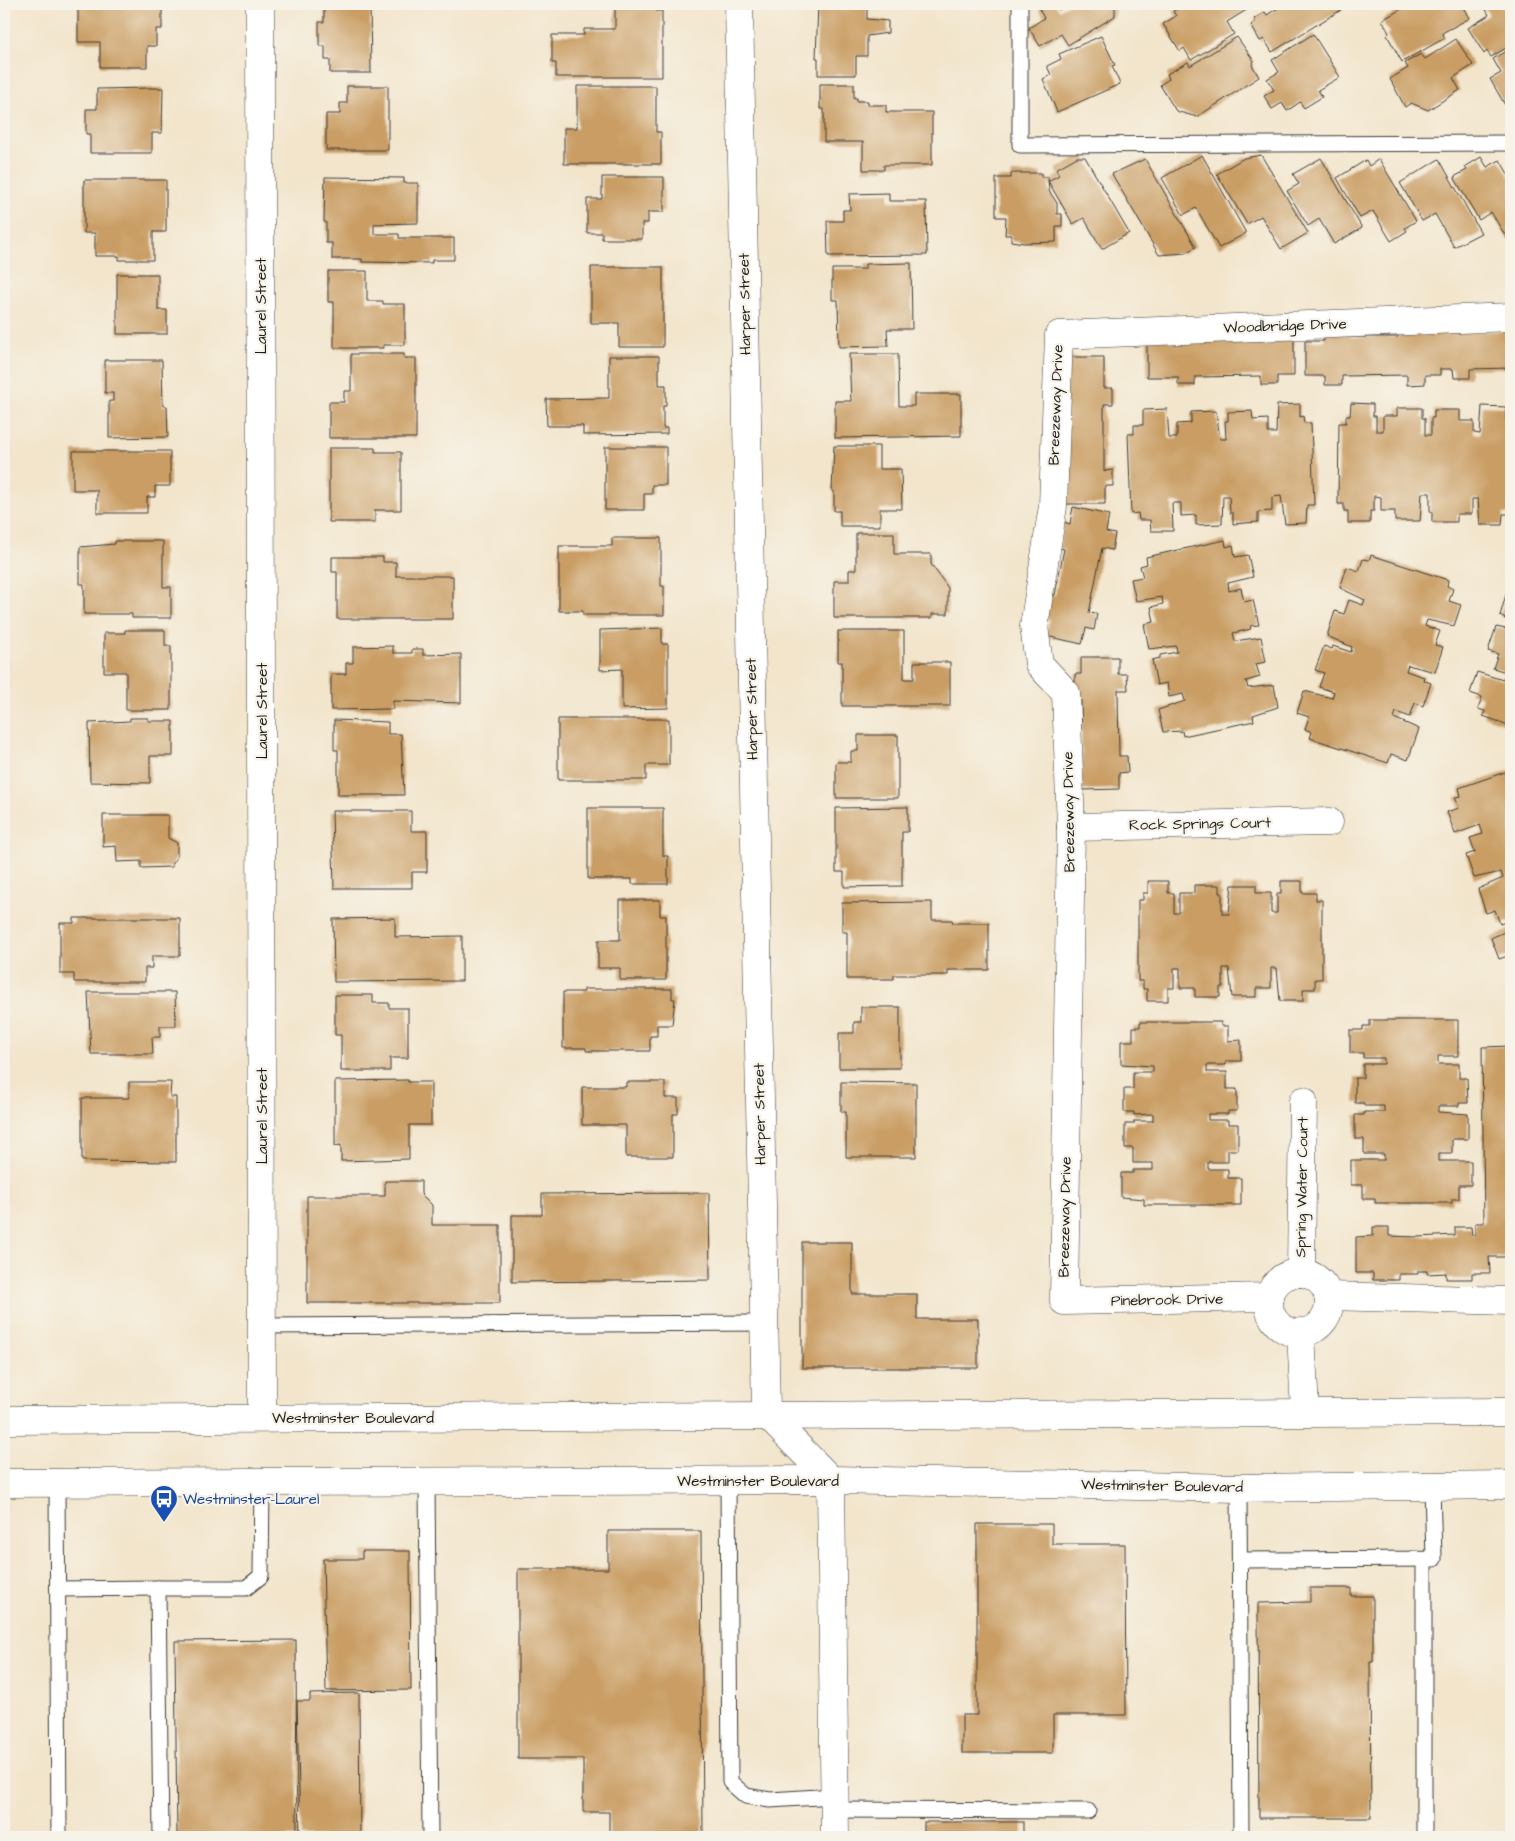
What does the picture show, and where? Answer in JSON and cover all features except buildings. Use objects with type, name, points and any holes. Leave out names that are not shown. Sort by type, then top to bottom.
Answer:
[{"type":"street","name":"Laurel Street","points":[[260,4],[262,1418]]},
{"type":"street","name":"Harper Street","points":[[739,4],[766,1414]]},
{"type":"street","name":"Woodbridge Drive","points":[[1059,335],[1511,317]]},
{"type":"street","name":"Breezeway Drive","points":[[1059,335],[1053,506],[1034,626],[1039,664],[1066,693],[1071,827],[1064,1301]]},
{"type":"street","name":"Rock Springs Court","points":[[1071,827],[1329,822]]},
{"type":"street","name":"Spring Water Court","points":[[1301,1273],[1304,1101]]},
{"type":"street","points":[[1301,1273],[1318,1280],[1328,1296],[1326,1317],[1320,1325],[1301,1332],[1284,1329],[1276,1323],[1269,1306],[1272,1289],[1284,1277],[1301,1273]]},
{"type":"street","points":[[1328,1296],[1511,1301]]},
{"type":"street","name":"Pinebrook Drive","points":[[1064,1301],[1270,1297]]},
{"type":"street","points":[[1301,1332],[1305,1412]]},
{"type":"street","name":"Westminster Boulevard","points":[[4,1420],[766,1414],[1511,1412]]},
{"type":"street","points":[[766,1414],[831,1480],[834,1837]]},
{"type":"street","name":"Westminster Boulevard","points":[[4,1483],[831,1480],[1239,1488],[1511,1485]]},
{"type":"lane","points":[[1020,4],[1020,144],[1511,143]]},
{"type":"lane","points":[[263,1326],[764,1323]]},
{"type":"lane","points":[[728,1481],[730,1782],[746,1796],[770,1800],[1088,1811]]},
{"type":"lane","points":[[58,1589],[246,1588],[261,1576],[262,1482]]},
{"type":"lane","points":[[427,1482],[430,1837]]},
{"type":"lane","points":[[57,1483],[59,1837]]},
{"type":"lane","points":[[1245,1561],[1434,1559],[1432,1486]]},
{"type":"lane","points":[[1239,1488],[1245,1561],[1242,1837]]},
{"type":"lane","points":[[1424,1560],[1424,1837]]},
{"type":"lane","points":[[158,1588],[161,1837]]},
{"type":"place","name":"Westminster-Laurel","points":[[164,1523]]}]
